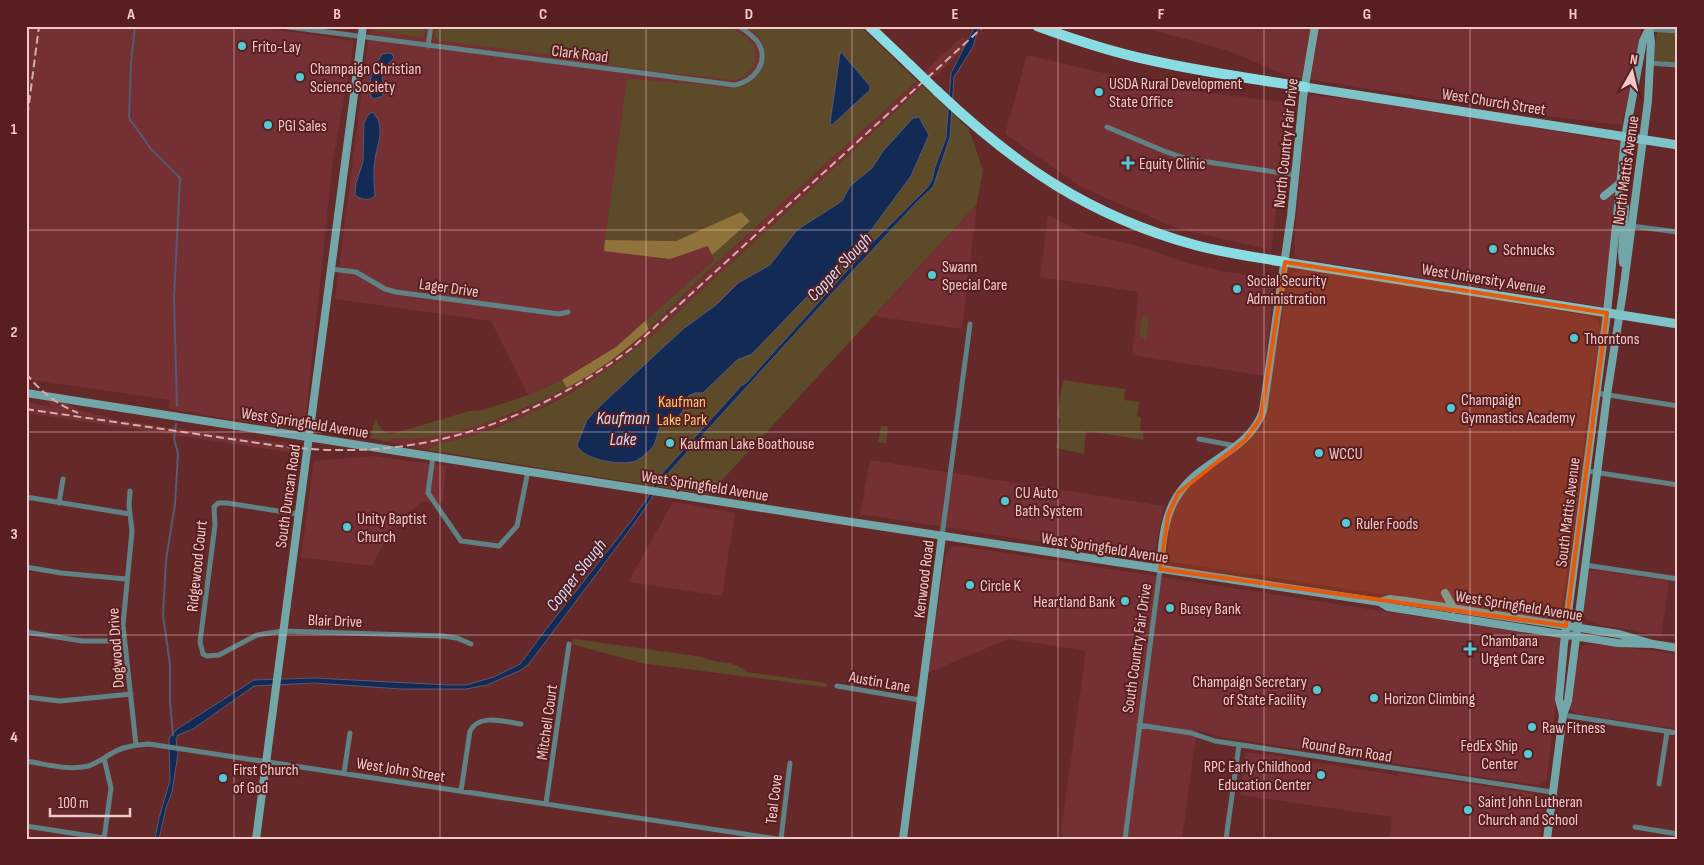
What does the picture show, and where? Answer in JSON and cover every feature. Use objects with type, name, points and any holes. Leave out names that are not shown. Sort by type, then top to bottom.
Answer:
[{"type":"highway","points":[[870,26],[980,131],[1041,177],[1088,204],[1132,224],[1175,240],[1223,252],[1285,262]]},
{"type":"highway","points":[[1037,26],[1086,43],[1153,61],[1217,74],[1305,87]]},
{"type":"main road","name":"South Duncan Road","points":[[256,839],[363,26]]},
{"type":"main road","name":"North Country Fair Drive","points":[[1285,262],[1305,87],[1315,26]]},
{"type":"main road","name":"North Mattis Avenue","points":[[1618,315],[1625,276],[1648,101],[1651,42],[1649,28]]},
{"type":"main road","name":"North Mattis Avenue","points":[[1607,313],[1625,137],[1643,41],[1649,28]]},
{"type":"main road","name":"West Church Street","points":[[1305,87],[1678,145]]},
{"type":"main road","points":[[1604,196],[1620,183]]},
{"type":"main road","points":[[1619,198],[1625,207],[1622,252],[1625,276]]},
{"type":"main road","name":"West University Avenue","points":[[1285,262],[1678,324]]},
{"type":"main road","name":"South Country Fair Drive","points":[[1160,569],[1167,517],[1178,493],[1188,482],[1237,447],[1253,432],[1263,411],[1285,262]]},
{"type":"main road","name":"South Mattis Avenue","points":[[1562,715],[1559,699],[1566,626],[1607,313]]},
{"type":"main road","name":"South Mattis Avenue","points":[[1547,839],[1562,715],[1568,701],[1606,395],[1618,315]]},
{"type":"main road","name":"West Springfield Avenue","points":[[26,393],[942,536],[1380,602],[1388,607],[1565,636],[1618,643],[1653,644]]},
{"type":"main road","name":"Kenwood Road","points":[[903,839],[942,536]]},
{"type":"main road","points":[[1445,593],[1454,608]]},
{"type":"main road","name":"West Springfield Avenue","points":[[1380,602],[1389,599],[1454,608],[1619,634],[1653,644],[1678,648]]},
{"type":"street","name":"Clark Road","points":[[281,26],[361,38],[734,85],[746,82],[752,78],[759,68],[762,57],[756,40],[739,26]]},
{"type":"street","points":[[428,46],[431,26]]},
{"type":"street","points":[[1649,28],[1678,31]]},
{"type":"street","points":[[1649,63],[1678,65]]},
{"type":"street","points":[[1107,127],[1187,160],[1296,175]]},
{"type":"street","points":[[1631,226],[1678,232]]},
{"type":"street","name":"Lager Drive","points":[[331,269],[356,272],[385,289],[396,292],[559,314],[568,312]]},
{"type":"street","name":"Kenwood Road","points":[[942,536],[970,324]]},
{"type":"street","points":[[1596,393],[1678,406]]},
{"type":"street","points":[[1198,439],[1237,447]]},
{"type":"street","points":[[433,456],[428,493],[461,541],[500,546],[517,526],[528,471]]},
{"type":"street","points":[[1587,471],[1678,485]]},
{"type":"street","points":[[59,502],[63,479]]},
{"type":"street","name":"Dogwood Drive","points":[[130,491],[129,505],[132,531],[123,611],[124,641],[136,744]]},
{"type":"street","points":[[26,497],[130,514]]},
{"type":"street","name":"Ridgewood Court","points":[[203,654],[200,642],[214,525],[214,506],[218,503],[227,503],[298,514]]},
{"type":"street","points":[[1585,565],[1678,579]]},
{"type":"street","points":[[26,567],[60,573],[126,579]]},
{"type":"street","name":"South Country Fair Drive","points":[[1125,839],[1160,569]]},
{"type":"street","name":"Blair Drive","points":[[203,654],[219,655],[252,637],[283,631],[442,636],[458,638],[470,644]]},
{"type":"street","points":[[26,632],[82,641],[124,641]]},
{"type":"street","name":"Mitchell Court","points":[[546,804],[569,644]]},
{"type":"street","name":"Austin Lane","points":[[837,686],[920,700]]},
{"type":"street","points":[[26,697],[60,701],[131,694]]},
{"type":"street","points":[[1562,715],[1678,733]]},
{"type":"street","points":[[461,791],[470,731],[473,726],[482,720],[521,724]]},
{"type":"street","name":"Round Barn Road","points":[[1139,725],[1181,731],[1215,741],[1552,792]]},
{"type":"street","points":[[1659,784],[1667,732]]},
{"type":"street","points":[[344,773],[350,733]]},
{"type":"street","name":"West John Street","points":[[26,761],[73,768],[90,765],[117,750],[136,744],[166,746],[776,839]]},
{"type":"street","points":[[1226,839],[1239,744]]},
{"type":"street","points":[[26,826],[104,838],[111,788],[104,758]]},
{"type":"street","name":"Teal Cove","points":[[781,839],[790,763]]},
{"type":"street","points":[[1635,827],[1678,834]]},
{"type":"highlighted area","points":[[1285,262],[1607,313],[1566,626],[1160,569],[1168,515],[1178,493],[1245,440],[1261,417]]},
{"type":"shaded area","points":[[26,26],[252,26],[354,41],[333,161],[306,414],[302,422],[278,427],[169,409],[170,400],[26,379]]},
{"type":"shaded area","points":[[370,26],[831,26],[670,259],[708,246],[714,260],[616,347],[566,378],[528,395],[491,321],[335,299]]},
{"type":"shaded area","points":[[1137,26],[1642,26],[1622,125],[1522,113],[1288,76],[1226,50]]},
{"type":"shaded area","points":[[962,37],[966,39],[963,42],[966,46],[949,64],[931,78],[924,72]]},
{"type":"shaded area","points":[[1027,55],[1168,88],[1290,103],[1271,250],[1176,228],[1083,188],[1005,134]]},
{"type":"shaded area","points":[[917,81],[923,86],[664,325],[621,361],[591,382],[526,416],[467,437],[436,444],[427,450],[388,442],[390,437],[402,439],[435,435],[486,423],[527,408],[581,380],[611,360],[627,349],[649,329],[717,262]]},
{"type":"shaded area","points":[[1312,95],[1413,107],[1620,142],[1604,307],[1295,258],[1295,230],[1302,149],[1308,102],[1309,97]]},
{"type":"shaded area","points":[[977,204],[962,329],[874,316]]},
{"type":"shaded area","points":[[741,212],[750,221],[712,255],[708,246],[670,259],[604,251],[605,240],[676,241]]},
{"type":"shaded area","points":[[1048,215],[1083,233],[1138,246],[1187,263],[1227,272],[1272,278],[1273,286],[1265,376],[1132,355],[1139,292],[1040,277]]},
{"type":"shaded area","points":[[1305,269],[1491,298],[1590,316],[1598,321],[1601,333],[1592,375],[1573,538],[1563,602],[1557,614],[1544,618],[1521,616],[1500,609],[1420,600],[1179,563],[1173,562],[1170,558],[1168,551],[1169,521],[1174,506],[1184,490],[1262,429],[1289,277],[1293,273]]},
{"type":"shaded area","points":[[645,321],[649,329],[640,337],[600,368],[567,388],[562,380],[616,347]]},
{"type":"shaded area","points":[[45,400],[69,404],[78,410],[119,420],[290,443],[295,453],[26,413],[26,402],[53,407]]},
{"type":"shaded area","points":[[373,456],[446,466],[443,503],[423,501],[394,524],[372,566],[301,557],[314,461]]},
{"type":"shaded area","points":[[870,460],[1164,506],[1156,547],[1151,555],[1144,558],[860,514]]},
{"type":"shaded area","points":[[673,502],[735,513],[722,596],[628,582]]},
{"type":"shaded area","points":[[961,546],[1563,639],[1547,779],[1538,785],[1529,784],[1221,737],[1198,730],[1182,839],[1060,839],[1086,651],[1009,639],[927,673],[946,554],[952,547]]},
{"type":"shaded area","points":[[1594,570],[1669,581],[1661,637],[1596,624],[1586,619],[1583,610],[1587,574]]},
{"type":"shaded area","points":[[1598,644],[1678,654],[1678,729],[1577,714],[1571,710],[1578,654],[1584,645]]},
{"type":"shaded area","points":[[1246,752],[1537,794],[1542,796],[1544,802],[1539,839],[1389,839],[1392,817],[1240,795]]},
{"type":"green space","points":[[369,26],[426,26],[423,37],[419,37],[375,31]]},
{"type":"green space","points":[[435,26],[731,26],[753,43],[755,62],[749,73],[739,79],[732,80],[625,68],[580,59],[438,40],[434,37]]},
{"type":"green space","points":[[746,26],[860,26],[917,81],[717,262],[649,329],[645,321],[714,260],[712,255],[749,221],[741,213],[676,241],[605,240],[627,79],[731,88],[745,86],[760,73],[764,54],[764,47],[759,36]]},
{"type":"green space","points":[[1658,26],[1678,26],[1678,64],[1653,60]]},
{"type":"green space","name":"Kaufman Lake Park","points":[[923,86],[969,129],[983,170],[977,204],[713,490],[712,495],[427,450],[441,443],[492,429],[538,410],[577,390],[612,366],[664,325]]},
{"type":"green space","points":[[1142,316],[1149,317],[1146,339],[1139,336]]},
{"type":"green space","points":[[562,380],[567,388],[481,425],[434,436],[412,439],[390,438],[388,442],[370,438],[376,417],[381,428],[392,434],[469,411],[483,410],[528,395]]},
{"type":"green space","points":[[1063,380],[1125,389],[1124,400],[1139,402],[1137,416],[1141,417],[1140,431],[1143,432],[1144,440],[1086,431],[1084,454],[1056,448],[1060,420],[1057,415]]},
{"type":"green space","points":[[881,426],[888,427],[886,443],[878,442]]},
{"type":"green space","points":[[574,639],[703,657],[709,660],[731,663],[746,672],[827,683],[826,687],[641,663],[572,644]]},
{"type":"water","points":[[975,26],[979,26],[973,47],[954,77],[950,137],[933,187],[835,290],[659,483],[650,501],[631,528],[528,665],[487,685],[466,689],[401,689],[314,683],[254,686],[193,729],[178,735],[176,739],[178,754],[172,792],[166,808],[159,839],[155,839],[170,780],[169,738],[177,729],[254,680],[314,678],[466,685],[494,677],[520,664],[632,520],[658,478],[871,244],[927,188],[932,180],[946,138],[951,73]]},
{"type":"water","points":[[840,53],[870,86],[870,90],[832,125],[830,123]]},
{"type":"water","points":[[383,54],[392,54],[394,58],[382,70],[383,96],[374,99],[371,97],[370,91],[372,74],[379,59]]},
{"type":"water","points":[[372,112],[377,117],[380,135],[374,169],[375,196],[371,199],[365,199],[355,195],[356,183],[363,162],[364,123]]},
{"type":"water","name":"Kaufman Lake","points":[[919,117],[929,135],[911,176],[872,229],[752,354],[737,360],[703,393],[695,393],[688,396],[681,414],[662,424],[653,446],[637,460],[627,463],[610,462],[593,458],[581,450],[577,445],[587,420],[601,405],[683,329],[716,305],[738,283],[770,265],[797,230],[842,201],[850,186],[872,168],[883,151],[913,118]]},
{"type":"waterway","points":[[135,26],[131,62],[129,118],[151,149],[180,178],[174,298],[177,406]]},
{"type":"waterway","points":[[173,735],[170,702],[170,665],[163,615],[166,560],[175,504],[178,454],[174,438],[176,424]]},
{"type":"railway","points":[[26,127],[39,26]]},
{"type":"railway","points":[[26,409],[268,444],[328,450],[378,449],[418,444],[494,424],[530,409],[565,391],[599,371],[632,348],[984,26]]},
{"type":"railway","points":[[26,373],[49,397],[78,413]]},
{"type":"place","name":"Frito-Lay","points":[[242,46]]},
{"type":"place","name":"Champaign Christian Science Society","points":[[300,77]]},
{"type":"place","name":"USDA Rural Development State Office","points":[[1099,92]]},
{"type":"place","name":"PGI Sales","points":[[268,125]]},
{"type":"place","name":"Equity Clinic","points":[[1128,163]]},
{"type":"place","name":"Schnucks","points":[[1493,249]]},
{"type":"place","name":"Swann Special Care","points":[[932,275]]},
{"type":"place","name":"Social Security Administration","points":[[1237,289]]},
{"type":"place","name":"Thorntons","points":[[1574,338]]},
{"type":"place","name":"Champaign Gymnastics Academy","points":[[1451,408]]},
{"type":"place","name":"Kaufman Lake Boathouse","points":[[670,443]]},
{"type":"place","name":"WCCU","points":[[1319,453]]},
{"type":"place","name":"CU Auto Bath System","points":[[1005,501]]},
{"type":"place","name":"Ruler Foods","points":[[1346,523]]},
{"type":"place","name":"Unity Baptist Church","points":[[347,527]]},
{"type":"place","name":"Circle K","points":[[970,585]]},
{"type":"place","name":"Heartland Bank","points":[[1125,601]]},
{"type":"place","name":"Busey Bank","points":[[1170,608]]},
{"type":"place","name":"Chambana Urgent Care","points":[[1470,649]]},
{"type":"place","name":"Champaign Secretary of State Facility","points":[[1317,690]]},
{"type":"place","name":"Horizon Climbing","points":[[1374,698]]},
{"type":"place","name":"Raw Fitness","points":[[1532,727]]},
{"type":"place","name":"FedEx Ship Center","points":[[1528,754]]},
{"type":"place","name":"RPC Early Childhood Education Center","points":[[1321,775]]},
{"type":"place","name":"First Church of God","points":[[223,778]]},
{"type":"place","name":"Saint John Lutheran Church and School","points":[[1468,810]]},
{"type":"water label","name":"Copper Slough","points":[[839,267]]},
{"type":"water label","name":"Copper Slough","points":[[576,575]]}]
